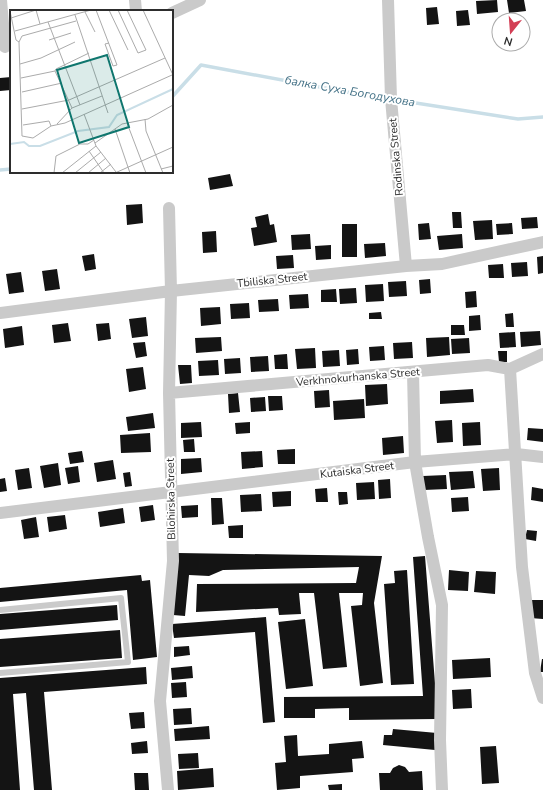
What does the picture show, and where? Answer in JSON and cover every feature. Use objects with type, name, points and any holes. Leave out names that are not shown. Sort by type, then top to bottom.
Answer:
[{"type":"street","points":[[1,0],[5,48]]},
{"type":"street","points":[[135,0],[136,10]]},
{"type":"street","points":[[173,13],[200,0]]},
{"type":"street","name":"Rodinska Street","points":[[388,0],[390,99],[406,266]]},
{"type":"street","name":"Bilohirska Street","points":[[168,790],[160,701],[173,561],[170,493],[171,291],[169,208]]},
{"type":"street","name":"Tbiliska Street","points":[[0,312],[171,291],[406,266],[442,264],[543,242]]},
{"type":"street","points":[[543,354],[510,369],[522,567],[538,645],[535,673],[543,698]]},
{"type":"street","name":"Verkhnokurhanska Street","points":[[170,393],[488,365],[510,369]]},
{"type":"street","points":[[413,372],[415,462],[442,605],[440,740],[442,790]]},
{"type":"street","name":"Kutaiska Street","points":[[170,493],[415,462],[516,454],[543,457]]},
{"type":"street","points":[[0,512],[170,493]]},
{"type":"lane","points":[[0,610],[121,598],[128,662],[0,673]]},
{"type":"building","points":[[497,0],[498,12],[477,14],[476,1]]},
{"type":"building","points":[[507,0],[524,0],[526,11],[509,12]]},
{"type":"building","points":[[437,7],[439,24],[427,25],[426,8]]},
{"type":"building","points":[[468,10],[470,25],[457,26],[456,11]]},
{"type":"building","points":[[10,77],[10,90],[0,91],[0,78]]},
{"type":"building","points":[[230,174],[233,186],[210,190],[208,178]]},
{"type":"building","points":[[142,204],[143,223],[127,225],[126,205]]},
{"type":"building","points":[[452,212],[461,212],[462,228],[453,228]]},
{"type":"building","points":[[268,214],[270,225],[274,224],[277,242],[254,246],[251,228],[257,227],[255,217]]},
{"type":"building","points":[[537,217],[538,228],[522,229],[521,218]]},
{"type":"building","points":[[492,220],[493,239],[475,240],[473,221]]},
{"type":"building","points":[[429,223],[431,239],[419,240],[418,224]]},
{"type":"building","points":[[512,223],[513,234],[497,235],[496,224]]},
{"type":"building","points":[[342,224],[357,224],[357,257],[342,257]]},
{"type":"building","points":[[216,231],[217,252],[203,253],[202,232]]},
{"type":"building","points":[[310,234],[311,249],[292,250],[291,235]]},
{"type":"building","points":[[462,234],[463,248],[439,250],[437,236]]},
{"type":"building","points":[[385,243],[386,256],[365,258],[364,244]]},
{"type":"building","points":[[331,245],[331,259],[316,260],[315,246]]},
{"type":"building","points":[[94,254],[96,269],[85,271],[82,256]]},
{"type":"building","points":[[293,255],[294,268],[277,269],[276,256]]},
{"type":"building","points":[[543,256],[543,273],[538,274],[537,257]]},
{"type":"building","points":[[527,262],[528,276],[512,277],[511,263]]},
{"type":"building","points":[[503,264],[504,278],[489,278],[488,265]]},
{"type":"building","points":[[57,269],[60,289],[45,291],[42,271]]},
{"type":"building","points":[[21,272],[24,292],[9,294],[6,274]]},
{"type":"building","points":[[430,279],[431,293],[420,294],[419,280]]},
{"type":"building","points":[[406,281],[407,296],[389,297],[388,282]]},
{"type":"building","points":[[383,284],[384,301],[366,302],[365,285]]},
{"type":"building","points":[[356,288],[357,303],[340,304],[339,289]]},
{"type":"building","points":[[336,289],[337,302],[321,302],[321,290]]},
{"type":"building","points":[[476,291],[477,307],[466,308],[465,292]]},
{"type":"building","points":[[308,294],[309,308],[290,309],[289,295]]},
{"type":"building","points":[[278,299],[279,311],[259,312],[258,300]]},
{"type":"building","points":[[249,303],[250,318],[231,319],[230,304]]},
{"type":"building","points":[[220,307],[221,324],[201,326],[200,308]]},
{"type":"building","points":[[381,312],[382,319],[369,319],[369,313]]},
{"type":"building","points":[[513,313],[514,327],[506,327],[505,314]]},
{"type":"building","points":[[480,315],[481,330],[469,331],[469,316]]},
{"type":"building","points":[[146,317],[148,336],[132,338],[129,319]]},
{"type":"building","points":[[68,323],[71,341],[54,343],[52,325]]},
{"type":"building","points":[[109,323],[111,339],[98,341],[96,324]]},
{"type":"building","points":[[451,325],[464,325],[465,335],[451,335]]},
{"type":"building","points":[[22,326],[24,345],[5,348],[3,329]]},
{"type":"building","points":[[540,331],[541,345],[521,347],[520,332]]},
{"type":"building","points":[[515,332],[516,347],[500,348],[499,333]]},
{"type":"building","points":[[221,337],[222,351],[196,353],[195,338]]},
{"type":"building","points":[[449,337],[450,355],[427,357],[426,338]]},
{"type":"building","points":[[469,338],[470,353],[452,354],[451,339]]},
{"type":"building","points":[[145,342],[147,356],[136,358],[133,343]]},
{"type":"building","points":[[412,342],[413,358],[394,359],[393,343]]},
{"type":"building","points":[[384,346],[385,360],[370,361],[369,347]]},
{"type":"building","points":[[315,348],[316,368],[297,369],[295,349]]},
{"type":"building","points":[[358,349],[359,364],[347,365],[346,350]]},
{"type":"building","points":[[339,350],[340,366],[323,367],[322,351]]},
{"type":"building","points":[[498,351],[507,351],[507,362],[499,362]]},
{"type":"building","points":[[287,354],[288,369],[275,369],[274,355]]},
{"type":"building","points":[[268,356],[269,371],[251,372],[250,357]]},
{"type":"building","points":[[240,358],[241,373],[225,374],[224,359]]},
{"type":"building","points":[[218,360],[219,375],[199,376],[198,361]]},
{"type":"building","points":[[178,365],[191,365],[192,383],[180,384]]},
{"type":"building","points":[[143,367],[146,389],[129,392],[126,369]]},
{"type":"building","points":[[387,384],[388,404],[366,406],[365,385]]},
{"type":"building","points":[[473,389],[474,402],[440,404],[440,391]]},
{"type":"building","points":[[329,390],[330,407],[315,408],[314,391]]},
{"type":"building","points":[[238,393],[240,412],[229,413],[228,394]]},
{"type":"building","points":[[268,396],[282,396],[283,410],[269,411]]},
{"type":"building","points":[[265,397],[266,411],[251,412],[250,398]]},
{"type":"building","points":[[364,399],[365,418],[334,420],[333,401]]},
{"type":"building","points":[[153,413],[155,428],[128,431],[126,417]]},
{"type":"building","points":[[452,420],[453,442],[437,443],[435,421]]},
{"type":"building","points":[[201,422],[202,437],[181,438],[181,423]]},
{"type":"building","points":[[250,422],[250,433],[236,434],[235,423]]},
{"type":"building","points":[[480,422],[481,445],[463,446],[462,423]]},
{"type":"building","points":[[528,428],[543,429],[543,442],[527,440]]},
{"type":"building","points":[[150,433],[151,452],[121,453],[120,435]]},
{"type":"building","points":[[403,436],[404,453],[383,455],[382,438]]},
{"type":"building","points":[[194,439],[195,452],[184,452],[183,440]]},
{"type":"building","points":[[295,449],[295,464],[278,464],[277,450]]},
{"type":"building","points":[[82,451],[84,462],[70,464],[68,453]]},
{"type":"building","points":[[262,451],[263,467],[242,469],[241,452]]},
{"type":"building","points":[[201,458],[202,472],[181,474],[181,459]]},
{"type":"building","points":[[113,460],[116,479],[97,482],[94,463]]},
{"type":"building","points":[[58,463],[61,485],[44,488],[40,466]]},
{"type":"building","points":[[78,466],[80,482],[68,484],[65,468]]},
{"type":"building","points":[[29,468],[32,488],[18,490],[15,470]]},
{"type":"building","points":[[499,468],[500,490],[483,491],[481,469]]},
{"type":"building","points":[[473,471],[475,488],[451,490],[449,472]]},
{"type":"building","points":[[130,472],[132,486],[125,487],[123,473]]},
{"type":"building","points":[[446,475],[447,489],[424,490],[423,476]]},
{"type":"building","points":[[5,478],[7,491],[0,492],[0,479]]},
{"type":"building","points":[[390,479],[391,498],[379,499],[378,480]]},
{"type":"building","points":[[374,482],[375,499],[357,500],[356,483]]},
{"type":"building","points":[[532,487],[543,489],[543,502],[531,500]]},
{"type":"building","points":[[327,488],[328,502],[316,502],[315,489]]},
{"type":"building","points":[[291,491],[291,506],[273,507],[272,492]]},
{"type":"building","points":[[338,492],[347,492],[348,504],[339,505]]},
{"type":"building","points":[[261,494],[262,511],[241,512],[240,495]]},
{"type":"building","points":[[468,497],[469,511],[452,512],[451,498]]},
{"type":"building","points":[[211,498],[222,498],[224,524],[212,525]]},
{"type":"building","points":[[153,505],[155,520],[141,522],[139,507]]},
{"type":"building","points":[[198,505],[198,517],[182,518],[181,506]]},
{"type":"building","points":[[123,508],[125,523],[100,527],[98,512]]},
{"type":"building","points":[[65,515],[67,529],[49,532],[47,517]]},
{"type":"building","points":[[36,517],[39,537],[24,539],[21,520]]},
{"type":"building","points":[[243,525],[243,538],[229,538],[228,526]]},
{"type":"building","points":[[527,530],[537,531],[536,541],[525,539]]},
{"type":"building","points":[[178,553],[382,556],[374,603],[383,683],[360,686],[351,606],[362,605],[363,593],[339,593],[347,667],[323,669],[314,593],[299,593],[301,614],[279,615],[278,608],[196,612],[197,584],[356,583],[359,567],[223,570],[209,576],[189,575],[185,616],[173,615]]},
{"type":"building","points":[[425,556],[436,696],[436,719],[349,720],[349,708],[315,709],[315,718],[284,718],[284,697],[423,696],[413,557]]},
{"type":"building","points":[[407,570],[414,684],[391,685],[384,584],[395,583],[394,571]]},
{"type":"building","points":[[449,570],[469,572],[468,591],[448,590]]},
{"type":"building","points":[[476,571],[496,572],[495,594],[474,592]]},
{"type":"building","points":[[141,575],[142,581],[150,580],[157,657],[133,660],[127,590],[0,602],[0,588]]},
{"type":"building","points":[[531,600],[543,600],[543,619],[530,618]]},
{"type":"building","points":[[117,605],[118,620],[0,630],[0,614]]},
{"type":"building","points":[[266,617],[275,722],[263,723],[255,632],[174,638],[172,624]]},
{"type":"building","points":[[305,619],[313,686],[286,689],[278,622]]},
{"type":"building","points":[[120,630],[122,658],[0,667],[0,639]]},
{"type":"building","points":[[189,646],[190,655],[174,657],[174,647]]},
{"type":"building","points":[[490,658],[491,677],[453,679],[452,660]]},
{"type":"building","points":[[542,659],[543,672],[540,672]]},
{"type":"building","points":[[192,666],[193,678],[172,680],[171,668]]},
{"type":"building","points":[[146,667],[147,684],[44,692],[52,790],[34,790],[26,693],[13,694],[20,790],[0,790],[0,678]]},
{"type":"building","points":[[186,682],[187,697],[172,698],[171,683]]},
{"type":"building","points":[[471,689],[472,708],[453,709],[452,690]]},
{"type":"building","points":[[191,708],[192,724],[174,725],[173,709]]},
{"type":"building","points":[[144,712],[145,728],[131,729],[129,713]]},
{"type":"building","points":[[209,726],[210,739],[175,741],[174,729]]},
{"type":"building","points":[[393,729],[437,733],[435,750],[383,745],[384,735],[392,735]]},
{"type":"building","points":[[297,735],[298,756],[329,754],[329,744],[362,741],[364,758],[352,759],[353,772],[300,776],[300,788],[277,790],[275,763],[286,762],[284,736]]},
{"type":"building","points":[[147,741],[148,753],[132,754],[131,743]]},
{"type":"building","points":[[496,746],[499,783],[482,784],[480,747]]},
{"type":"building","points":[[198,753],[199,768],[179,769],[178,754]]},
{"type":"building","points":[[399,765],[405,767],[409,772],[422,771],[423,790],[380,790],[379,773],[390,773],[393,768]]},
{"type":"building","points":[[213,768],[214,787],[178,790],[177,771]]},
{"type":"building","points":[[134,773],[148,773],[149,790],[135,790]]},
{"type":"building","points":[[342,784],[342,790],[329,790],[328,785]]},
{"type":"waterway","name":"балка Суха Богодухова","points":[[173,96],[201,65],[352,93],[518,119],[543,117]]},
{"type":"waterway","name":"балка Суха Богодухова","points":[[0,170],[10,169]]}]
